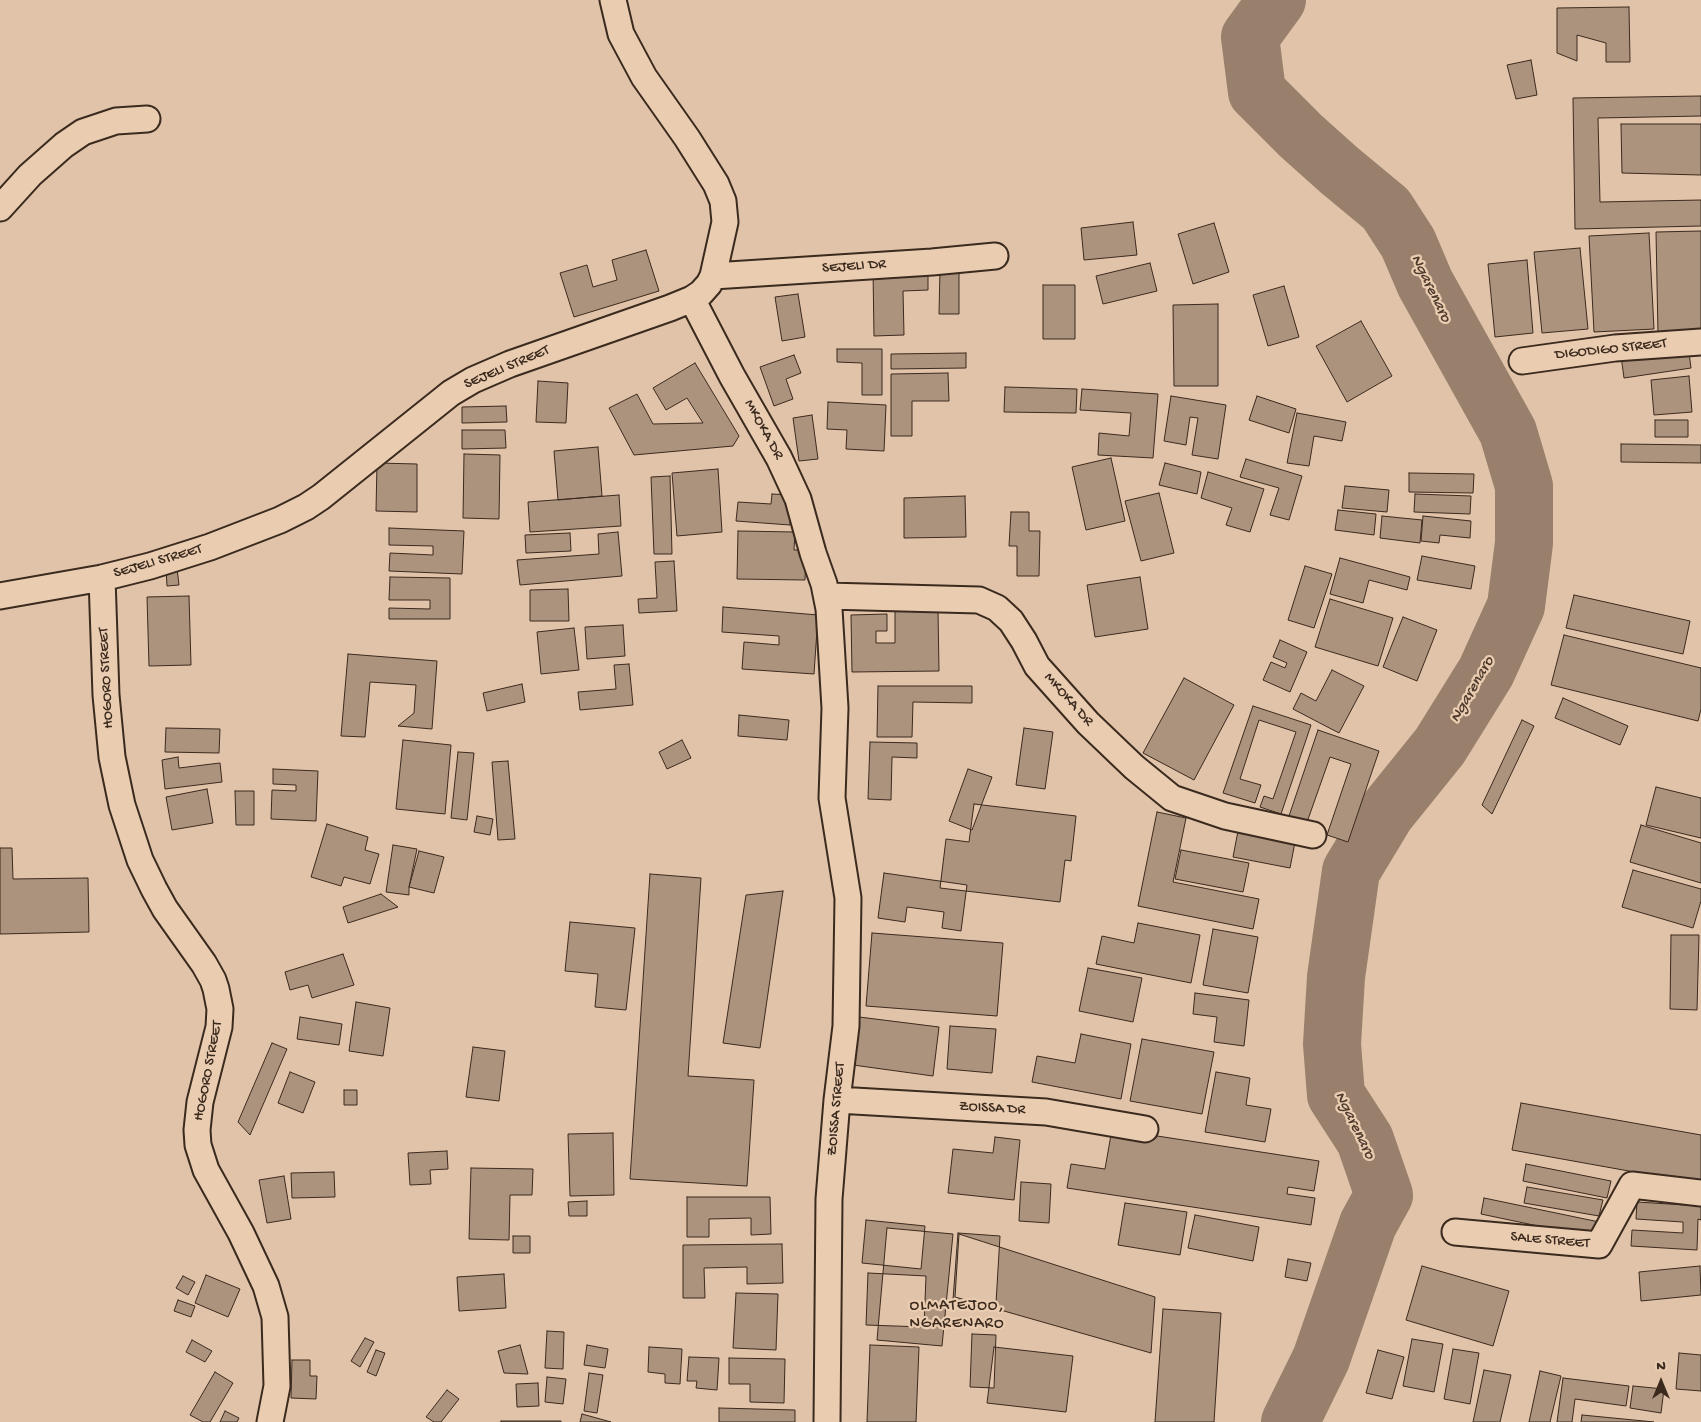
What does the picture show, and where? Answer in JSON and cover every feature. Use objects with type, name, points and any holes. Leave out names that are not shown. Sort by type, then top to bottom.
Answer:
[{"type":"street","name":"SEJELI STREET","points":[[0,596],[102,578],[150,566],[210,547],[280,520],[321,497],[451,393],[473,380],[510,364],[670,308],[701,293],[713,276],[725,222],[723,201],[716,184],[687,138],[644,77],[625,43],[613,0]]},
{"type":"street","points":[[0,208],[30,175],[64,145],[83,132],[116,121],[147,119]]},
{"type":"street","name":"SEJELI DR","points":[[713,276],[932,262],[994,256]]},
{"type":"street","name":"MKOKA DR","points":[[692,298],[709,333],[787,474],[798,499],[827,596],[835,708],[832,798]]},
{"type":"street","name":"DIGODIGO STREET","points":[[1522,361],[1615,348],[1701,342]]},
{"type":"street","name":"HOGORO STREET","points":[[102,578],[106,696],[112,757],[122,805],[140,860],[165,909],[204,964],[216,989],[220,1009],[219,1027],[200,1102],[197,1130],[198,1145],[206,1170],[241,1233],[262,1277],[275,1317],[277,1386],[270,1422]]},
{"type":"street","name":"MKOKA DR","points":[[827,596],[971,599],[979,600],[997,608],[1016,628],[1037,666],[1088,723],[1134,768],[1172,798],[1225,816],[1313,835]]},
{"type":"street","name":"ZOISSA STREET","points":[[827,1422],[829,1199],[837,1100],[846,1026],[848,898],[832,798]]},
{"type":"street","name":"ZOISSA DR","points":[[837,1100],[1046,1112],[1145,1129]]},
{"type":"street","name":"SALE STREET","points":[[1455,1232],[1599,1245],[1632,1185],[1701,1193]]},
{"type":"building","points":[[1629,7],[1630,62],[1606,62],[1606,43],[1577,35],[1577,61],[1557,53],[1557,8]]},
{"type":"building","points":[[1531,60],[1537,95],[1516,99],[1507,65]]},
{"type":"building","points":[[1701,96],[1701,116],[1598,118],[1600,202],[1701,200],[1701,226],[1575,229],[1573,98]]},
{"type":"building","points":[[1621,124],[1701,124],[1701,175],[1622,173]]},
{"type":"building","points":[[1133,222],[1137,255],[1084,260],[1081,228]]},
{"type":"building","points":[[1214,223],[1229,272],[1193,284],[1178,234]]},
{"type":"building","points":[[1701,231],[1701,333],[1658,333],[1656,232]]},
{"type":"building","points":[[1649,233],[1654,329],[1594,332],[1589,236]]},
{"type":"building","points":[[1580,248],[1588,329],[1542,333],[1534,252]]},
{"type":"building","points":[[646,250],[659,291],[574,317],[560,273],[587,265],[593,287],[617,280],[612,260]]},
{"type":"building","points":[[1527,260],[1533,333],[1495,337],[1488,264]]},
{"type":"building","points":[[1150,263],[1157,291],[1103,304],[1096,276]]},
{"type":"building","points":[[928,270],[928,290],[903,291],[904,335],[874,336],[873,271]]},
{"type":"building","points":[[940,270],[959,270],[959,314],[939,314]]},
{"type":"building","points":[[1043,285],[1075,285],[1075,339],[1043,339]]},
{"type":"building","points":[[1284,286],[1299,337],[1268,346],[1253,295]]},
{"type":"building","points":[[798,294],[805,337],[782,341],[775,297]]},
{"type":"building","points":[[1218,304],[1218,386],[1174,386],[1173,305]]},
{"type":"building","points":[[1361,321],[1392,376],[1347,402],[1316,346]]},
{"type":"building","points":[[1688,345],[1691,368],[1624,378],[1621,356]]},
{"type":"building","points":[[837,349],[882,349],[882,395],[862,395],[862,363],[837,362]]},
{"type":"building","points":[[966,353],[966,368],[891,369],[891,354]]},
{"type":"building","points":[[794,355],[801,373],[786,379],[793,399],[774,406],[760,367]]},
{"type":"building","points":[[695,363],[739,436],[733,446],[634,455],[609,408],[637,394],[653,424],[703,423],[687,398],[666,410],[653,388]]},
{"type":"building","points":[[948,373],[949,401],[912,401],[912,436],[891,436],[891,374]]},
{"type":"building","points":[[1689,376],[1692,412],[1654,415],[1651,380]]},
{"type":"building","points":[[538,381],[568,383],[566,423],[536,422]]},
{"type":"building","points":[[1005,387],[1077,389],[1076,413],[1004,412]]},
{"type":"building","points":[[1082,389],[1158,394],[1153,458],[1098,455],[1099,433],[1129,436],[1131,413],[1080,410]]},
{"type":"building","points":[[1171,396],[1226,405],[1218,459],[1192,455],[1198,418],[1190,417],[1186,445],[1164,441]]},
{"type":"building","points":[[1257,396],[1296,409],[1289,433],[1249,420]]},
{"type":"building","points":[[828,402],[886,405],[884,451],[846,449],[847,430],[827,429]]},
{"type":"building","points":[[506,406],[507,422],[462,423],[462,407]]},
{"type":"building","points":[[1297,413],[1346,422],[1342,441],[1314,436],[1309,466],[1287,463]]},
{"type":"building","points":[[812,415],[818,459],[799,461],[793,418]]},
{"type":"building","points":[[1655,420],[1688,420],[1688,437],[1655,437]]},
{"type":"building","points":[[462,430],[505,430],[506,448],[462,449]]},
{"type":"building","points":[[1621,444],[1701,445],[1701,463],[1621,462]]},
{"type":"building","points":[[598,447],[602,496],[558,500],[554,451]]},
{"type":"building","points":[[464,454],[500,455],[499,519],[463,518]]},
{"type":"building","points":[[1111,458],[1125,521],[1086,530],[1072,467]]},
{"type":"building","points":[[1246,459],[1302,476],[1289,520],[1270,515],[1279,488],[1240,477]]},
{"type":"building","points":[[377,463],[417,464],[417,512],[376,511]]},
{"type":"building","points":[[1165,463],[1201,472],[1197,494],[1159,485]]},
{"type":"building","points":[[718,469],[722,532],[677,536],[672,473]]},
{"type":"building","points":[[1208,472],[1264,489],[1250,532],[1226,525],[1232,508],[1201,498]]},
{"type":"building","points":[[1409,473],[1474,474],[1473,493],[1409,492]]},
{"type":"building","points":[[670,476],[672,554],[654,554],[651,477]]},
{"type":"building","points":[[1345,486],[1389,490],[1387,512],[1342,508]]},
{"type":"building","points":[[1159,493],[1174,553],[1141,561],[1125,501]]},
{"type":"building","points":[[772,494],[791,495],[790,525],[736,521],[738,502],[771,504]]},
{"type":"building","points":[[1415,494],[1471,496],[1470,514],[1414,512]]},
{"type":"building","points":[[619,495],[621,526],[530,532],[528,502]]},
{"type":"building","points":[[965,496],[966,537],[904,538],[904,498]]},
{"type":"building","points":[[1338,510],[1376,514],[1374,535],[1335,530]]},
{"type":"building","points":[[1011,512],[1029,512],[1029,531],[1040,531],[1039,576],[1017,576],[1017,546],[1009,546]]},
{"type":"building","points":[[1382,516],[1422,520],[1420,543],[1380,538]]},
{"type":"building","points":[[1423,516],[1471,521],[1470,538],[1440,535],[1439,543],[1421,541]]},
{"type":"building","points":[[389,528],[464,531],[462,574],[389,571],[390,553],[433,555],[433,546],[389,545]]},
{"type":"building","points":[[738,531],[795,532],[794,550],[806,550],[805,580],[737,579]]},
{"type":"building","points":[[618,532],[622,576],[520,585],[517,560],[599,554],[598,534]]},
{"type":"building","points":[[570,533],[571,551],[526,553],[525,535]]},
{"type":"building","points":[[1422,556],[1475,566],[1471,589],[1417,580]]},
{"type":"building","points":[[1340,558],[1410,577],[1407,590],[1369,580],[1363,603],[1330,594]]},
{"type":"building","points":[[674,561],[677,611],[639,613],[638,599],[657,598],[655,562]]},
{"type":"building","points":[[1305,566],[1332,574],[1314,628],[1288,620]]},
{"type":"building","points":[[177,568],[179,585],[167,586],[166,569]]},
{"type":"building","points":[[390,577],[450,578],[450,619],[389,619],[389,608],[430,609],[430,600],[389,600]]},
{"type":"building","points":[[1140,577],[1148,629],[1095,637],[1087,585]]},
{"type":"building","points":[[568,589],[569,621],[530,621],[530,590]]},
{"type":"building","points":[[1574,595],[1690,621],[1683,654],[1566,628]]},
{"type":"building","points":[[189,596],[191,665],[149,666],[147,597]]},
{"type":"building","points":[[1330,599],[1393,618],[1378,666],[1315,647]]},
{"type":"building","points":[[723,607],[818,615],[814,674],[742,669],[744,642],[779,645],[779,636],[722,632]]},
{"type":"building","points":[[895,610],[938,610],[939,671],[852,672],[851,615],[887,614],[887,631],[876,631],[876,643],[895,643]]},
{"type":"building","points":[[1403,617],[1437,630],[1417,681],[1383,667]]},
{"type":"building","points":[[623,625],[625,656],[587,659],[585,627]]},
{"type":"building","points":[[574,628],[579,670],[541,674],[537,632]]},
{"type":"building","points":[[1564,635],[1701,668],[1701,709],[1698,721],[1551,685]]},
{"type":"building","points":[[1280,640],[1307,652],[1290,692],[1263,680],[1271,662],[1285,668],[1287,663],[1273,657]]},
{"type":"building","points":[[348,654],[437,661],[432,729],[398,726],[414,713],[416,685],[370,682],[365,737],[341,736]]},
{"type":"building","points":[[629,664],[633,705],[580,710],[578,692],[616,689],[614,665]]},
{"type":"building","points":[[1332,670],[1364,686],[1339,733],[1293,709],[1301,693],[1316,701]]},
{"type":"building","points":[[1184,678],[1234,705],[1194,780],[1143,753]]},
{"type":"building","points":[[522,684],[525,702],[487,711],[483,693]]},
{"type":"building","points":[[878,686],[972,686],[972,703],[913,702],[912,737],[877,737]]},
{"type":"building","points":[[1563,698],[1628,726],[1620,745],[1555,718]]},
{"type":"building","points":[[1253,706],[1311,725],[1281,814],[1260,807],[1264,796],[1273,799],[1296,732],[1259,720],[1240,779],[1261,785],[1255,803],[1223,793]]},
{"type":"building","points":[[739,715],[789,720],[787,740],[738,736]]},
{"type":"building","points":[[1522,720],[1534,726],[1492,814],[1482,805]]},
{"type":"building","points":[[166,728],[220,729],[219,753],[165,752]]},
{"type":"building","points":[[1024,728],[1053,732],[1045,789],[1016,785]]},
{"type":"building","points":[[1318,730],[1379,751],[1348,842],[1327,835],[1351,764],[1330,757],[1306,825],[1288,819]]},
{"type":"building","points":[[403,740],[451,745],[445,814],[396,809]]},
{"type":"building","points":[[682,740],[691,758],[667,769],[659,752]]},
{"type":"building","points":[[870,742],[917,743],[917,758],[892,757],[891,800],[868,799]]},
{"type":"building","points":[[458,752],[474,753],[467,820],[451,818]]},
{"type":"building","points":[[178,757],[179,768],[220,763],[222,782],[165,789],[162,760]]},
{"type":"building","points":[[508,761],[515,839],[498,840],[492,762]]},
{"type":"building","points":[[273,769],[318,771],[316,821],[271,819],[272,790],[296,791],[296,785],[273,784]]},
{"type":"building","points":[[968,769],[992,777],[972,830],[949,821]]},
{"type":"building","points":[[1656,787],[1701,798],[1701,838],[1646,825]]},
{"type":"building","points":[[207,789],[213,823],[172,830],[166,797]]},
{"type":"building","points":[[235,791],[254,791],[254,825],[236,825]]},
{"type":"building","points":[[974,804],[1076,816],[1071,861],[1065,860],[1060,902],[940,888],[946,839],[969,842]]},
{"type":"building","points":[[1157,812],[1186,818],[1173,882],[1259,899],[1253,929],[1138,906]]},
{"type":"building","points":[[477,816],[493,819],[490,835],[474,832]]},
{"type":"building","points":[[327,824],[368,837],[365,850],[379,854],[370,884],[344,877],[341,886],[311,877]]},
{"type":"building","points":[[1641,825],[1701,843],[1701,883],[1630,862]]},
{"type":"building","points":[[1239,826],[1296,837],[1290,868],[1233,857]]},
{"type":"building","points":[[393,845],[417,849],[409,895],[386,892]]},
{"type":"building","points":[[0,848],[12,848],[13,879],[88,878],[89,932],[0,934]]},
{"type":"building","points":[[1181,850],[1249,863],[1243,892],[1175,879]]},
{"type":"building","points":[[419,851],[444,857],[434,893],[409,887]]},
{"type":"building","points":[[1633,870],[1701,889],[1701,901],[1693,928],[1622,907]]},
{"type":"building","points":[[884,873],[967,885],[961,931],[942,928],[944,912],[907,907],[905,922],[878,918]]},
{"type":"building","points":[[650,874],[701,878],[688,1076],[754,1080],[747,1186],[630,1179]]},
{"type":"building","points":[[783,891],[760,1048],[723,1043],[746,895]]},
{"type":"building","points":[[381,894],[398,907],[348,923],[343,907]]},
{"type":"building","points":[[570,922],[635,928],[626,1010],[595,1007],[598,974],[565,971]]},
{"type":"building","points":[[1138,923],[1200,935],[1191,983],[1096,964],[1102,936],[1134,943]]},
{"type":"building","points":[[1213,929],[1258,937],[1248,993],[1203,985]]},
{"type":"building","points":[[872,933],[1003,943],[997,1016],[866,1006]]},
{"type":"building","points":[[1671,935],[1699,935],[1697,1010],[1670,1009]]},
{"type":"building","points":[[343,954],[354,985],[312,998],[308,985],[290,990],[285,972]]},
{"type":"building","points":[[1088,968],[1142,978],[1133,1022],[1079,1011]]},
{"type":"building","points":[[1195,993],[1249,1000],[1244,1046],[1214,1042],[1217,1017],[1193,1014]]},
{"type":"building","points":[[356,1002],[390,1008],[383,1056],[349,1051]]},
{"type":"building","points":[[300,1017],[342,1024],[339,1045],[297,1039]]},
{"type":"building","points":[[859,1017],[939,1027],[933,1076],[853,1065]]},
{"type":"building","points":[[950,1026],[996,1029],[992,1073],[947,1069]]},
{"type":"building","points":[[1081,1034],[1131,1044],[1121,1099],[1032,1082],[1037,1056],[1075,1063]]},
{"type":"building","points":[[1142,1039],[1214,1052],[1202,1114],[1130,1101]]},
{"type":"building","points":[[272,1043],[287,1049],[250,1135],[238,1122]]},
{"type":"building","points":[[473,1047],[505,1051],[499,1101],[466,1097]]},
{"type":"building","points":[[290,1072],[315,1082],[303,1113],[278,1103]]},
{"type":"building","points":[[1216,1072],[1250,1078],[1246,1105],[1271,1109],[1265,1142],[1205,1132]]},
{"type":"building","points":[[344,1090],[357,1090],[357,1105],[344,1105]]},
{"type":"building","points":[[1521,1103],[1701,1135],[1701,1184],[1512,1150]]},
{"type":"building","points":[[1112,1129],[1319,1161],[1314,1191],[1288,1187],[1287,1194],[1315,1198],[1311,1225],[1067,1188],[1071,1164],[1105,1169]]},
{"type":"building","points":[[613,1133],[614,1195],[570,1196],[568,1134]]},
{"type":"building","points":[[995,1137],[1020,1140],[1014,1200],[948,1193],[953,1149],[993,1153]]},
{"type":"building","points":[[447,1151],[448,1169],[430,1170],[431,1184],[410,1185],[408,1153]]},
{"type":"building","points":[[1526,1164],[1611,1181],[1607,1198],[1523,1181]]},
{"type":"building","points":[[471,1168],[533,1169],[532,1195],[510,1195],[509,1240],[469,1239]]},
{"type":"building","points":[[334,1172],[335,1197],[292,1198],[291,1173]]},
{"type":"building","points":[[284,1176],[291,1219],[267,1223],[259,1180]]},
{"type":"building","points":[[1021,1182],[1051,1184],[1049,1223],[1019,1221]]},
{"type":"building","points":[[1527,1187],[1603,1200],[1599,1216],[1524,1203]]},
{"type":"building","points":[[687,1197],[770,1197],[771,1234],[751,1235],[751,1218],[709,1219],[709,1237],[687,1237]]},
{"type":"building","points":[[1484,1198],[1604,1223],[1600,1239],[1481,1214]]},
{"type":"building","points":[[587,1201],[587,1216],[569,1216],[568,1202]]},
{"type":"building","points":[[1637,1202],[1701,1206],[1701,1220],[1698,1219],[1697,1250],[1631,1246],[1632,1230],[1683,1233],[1683,1222],[1636,1219]]},
{"type":"building","points":[[1125,1203],[1187,1212],[1180,1255],[1118,1245]]},
{"type":"building","points":[[1195,1215],[1259,1227],[1253,1261],[1188,1248]]},
{"type":"building","points":[[866,1220],[925,1226],[921,1269],[862,1263]]},
{"type":"building","points":[[887,1228],[953,1234],[942,1346],[877,1340]]},
{"type":"building","points":[[958,1233],[1000,1236],[996,1303],[953,1300]]},
{"type":"building","points":[[959,1234],[1155,1297],[1151,1353],[955,1297]]},
{"type":"building","points":[[513,1236],[530,1236],[530,1253],[513,1253]]},
{"type":"building","points":[[782,1244],[783,1283],[747,1284],[747,1267],[704,1268],[705,1298],[683,1298],[683,1245]]},
{"type":"building","points":[[1288,1259],[1311,1263],[1307,1281],[1285,1277]]},
{"type":"building","points":[[1422,1266],[1509,1291],[1493,1346],[1406,1320]]},
{"type":"building","points":[[1700,1266],[1701,1295],[1641,1301],[1639,1272]]},
{"type":"building","points":[[868,1273],[926,1276],[924,1327],[866,1325]]},
{"type":"building","points":[[504,1274],[506,1308],[459,1311],[457,1277]]},
{"type":"building","points":[[206,1275],[240,1289],[228,1317],[195,1303]]},
{"type":"building","points":[[183,1276],[195,1282],[188,1295],[176,1288]]},
{"type":"building","points":[[736,1293],[778,1294],[776,1350],[733,1348]]},
{"type":"building","points":[[178,1300],[195,1306],[191,1317],[174,1311]]},
{"type":"building","points":[[1163,1309],[1221,1313],[1214,1422],[1155,1422]]},
{"type":"building","points":[[547,1331],[564,1332],[563,1369],[545,1368]]},
{"type":"building","points":[[972,1334],[996,1335],[994,1388],[970,1387]]},
{"type":"building","points":[[365,1338],[374,1342],[360,1367],[351,1361]]},
{"type":"building","points":[[1412,1339],[1443,1344],[1434,1392],[1403,1386]]},
{"type":"building","points":[[192,1340],[212,1351],[205,1362],[186,1352]]},
{"type":"building","points":[[520,1345],[528,1374],[504,1373],[498,1351]]},
{"type":"building","points":[[587,1345],[608,1349],[605,1368],[584,1365]]},
{"type":"building","points":[[870,1345],[919,1347],[916,1422],[867,1422]]},
{"type":"building","points":[[649,1347],[682,1349],[680,1384],[665,1383],[665,1374],[648,1372]]},
{"type":"building","points":[[994,1347],[1073,1356],[1066,1412],[987,1403]]},
{"type":"building","points":[[1453,1349],[1479,1353],[1470,1404],[1444,1399]]},
{"type":"building","points":[[376,1350],[385,1353],[376,1376],[367,1372]]},
{"type":"building","points":[[1378,1350],[1404,1357],[1392,1399],[1366,1393]]},
{"type":"building","points":[[1679,1353],[1701,1355],[1701,1391],[1676,1389]]},
{"type":"building","points":[[689,1357],[719,1358],[717,1390],[696,1388],[697,1381],[687,1381]]},
{"type":"building","points":[[729,1358],[785,1359],[784,1403],[750,1402],[750,1384],[729,1384]]},
{"type":"building","points":[[292,1360],[310,1360],[310,1376],[317,1376],[316,1399],[291,1398]]},
{"type":"building","points":[[1484,1370],[1511,1375],[1500,1422],[1473,1422]]},
{"type":"building","points":[[1540,1371],[1561,1376],[1550,1422],[1529,1422]]},
{"type":"building","points":[[215,1372],[233,1383],[210,1422],[203,1422],[190,1415]]},
{"type":"building","points":[[589,1373],[603,1375],[597,1413],[584,1411]]},
{"type":"building","points":[[547,1377],[566,1379],[563,1404],[545,1402]]},
{"type":"building","points":[[1563,1378],[1629,1386],[1626,1406],[1575,1399],[1572,1422],[1557,1422]]},
{"type":"building","points":[[538,1383],[539,1406],[517,1407],[516,1384]]},
{"type":"building","points":[[1633,1386],[1664,1389],[1661,1413],[1630,1408]]},
{"type":"building","points":[[447,1390],[459,1399],[441,1422],[434,1422],[426,1417]]},
{"type":"building","points":[[719,1408],[795,1410],[795,1422],[719,1422]]},
{"type":"building","points":[[225,1411],[239,1418],[237,1422],[220,1422]]},
{"type":"building","points":[[582,1414],[611,1422],[580,1422]]},
{"type":"building","points":[[1582,1415],[1654,1422],[1581,1422]]},
{"type":"building","points":[[561,1421],[561,1422],[501,1422]]},
{"type":"waterway","name":"Ngarenaro","points":[[1277,0],[1250,37],[1257,92],[1301,136],[1386,209],[1408,243],[1425,283],[1508,432],[1524,486],[1524,543],[1516,606],[1486,672],[1440,746],[1386,813],[1351,871],[1336,977],[1332,1044],[1336,1095],[1365,1140],[1384,1195],[1368,1224],[1321,1359],[1290,1422]]},
{"type":"district","name":"OLMATEJOO, NGARENARO","points":[[957,1316]]}]
